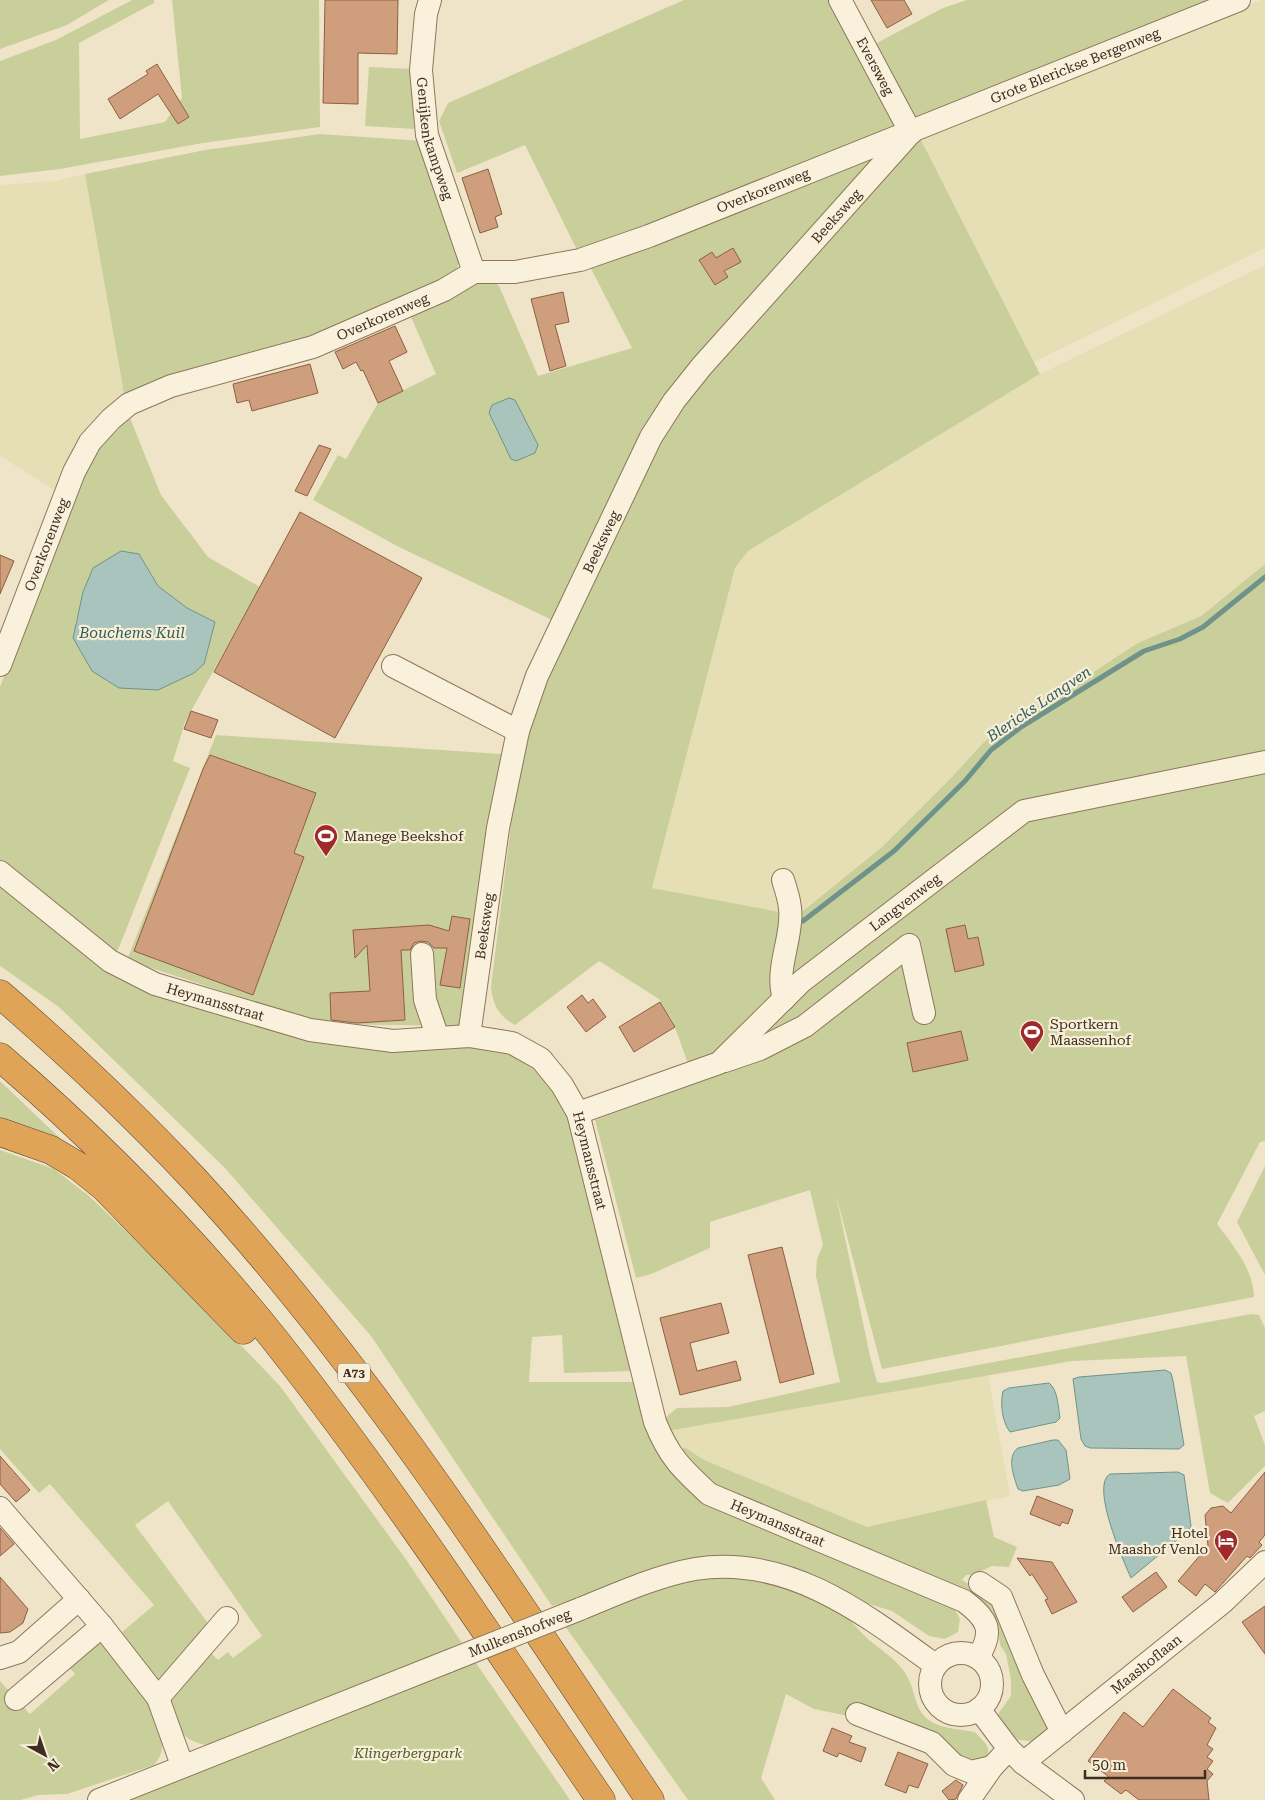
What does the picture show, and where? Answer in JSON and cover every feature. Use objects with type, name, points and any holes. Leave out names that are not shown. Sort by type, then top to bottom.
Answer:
[{"type":"highway","name":"A73","points":[[0,994],[57,1044],[192,1178],[319,1328],[390,1419],[461,1519],[650,1800]]},
{"type":"highway","points":[[0,1057],[94,1143],[163,1212],[273,1338],[329,1411],[468,1605],[601,1800]]},
{"type":"highway","points":[[0,1132],[51,1150],[78,1166],[104,1187],[278,1368],[329,1411]]},
{"type":"street","name":"Genijkenkampweg","points":[[430,0],[426,14],[421,70],[427,135],[474,272]]},
{"type":"street","name":"Eversweg","points":[[840,0],[910,133]]},
{"type":"street","name":"Grote Blerickse Bergenweg","points":[[910,133],[1239,0]]},
{"type":"street","name":"Overkorenweg","points":[[0,665],[74,472],[90,442],[111,419],[129,404],[172,386],[313,347],[444,290],[474,272],[515,272],[580,260],[658,233],[910,133]]},
{"type":"street","name":"Beeksweg","points":[[469,1036],[498,828],[518,731],[537,676],[651,437],[674,401],[702,366],[910,133]]},
{"type":"street","points":[[394,666],[518,731]]},
{"type":"street","name":"Langvenweg","points":[[578,1113],[719,1063],[802,981],[1024,811],[1265,762]]},
{"type":"street","name":"Heymansstraat","points":[[0,872],[110,961],[155,984],[310,1030],[393,1040],[469,1036],[512,1043],[540,1059],[562,1085],[578,1113],[655,1422],[664,1444],[678,1465],[709,1494],[964,1601],[977,1611],[986,1624],[988,1636],[978,1657]]},
{"type":"street","points":[[783,880],[790,905],[790,922],[782,958],[780,985],[784,999]]},
{"type":"street","points":[[719,1063],[760,1049],[805,1026],[909,945],[924,1013]]},
{"type":"street","points":[[422,954],[425,1000],[438,1038]]},
{"type":"street","points":[[0,1508],[102,1626],[158,1698],[182,1765]]},
{"type":"street","name":"Maashoflaan","points":[[1016,1756],[1062,1732],[1222,1604],[1265,1562]]},
{"type":"street","name":"Mulkenshofweg","points":[[98,1800],[182,1765],[580,1609],[662,1578],[696,1569],[739,1567],[781,1574],[840,1601],[935,1665]]},
{"type":"street","points":[[980,1583],[1001,1597],[1032,1675],[1062,1732]]},
{"type":"street","points":[[0,1658],[19,1652],[79,1599]]},
{"type":"street","points":[[158,1698],[227,1618]]},
{"type":"street","points":[[16,1699],[102,1626]]},
{"type":"street","points":[[959,1652],[978,1657],[986,1664],[992,1683],[986,1702],[979,1709],[961,1715],[943,1710],[936,1703],[929,1685],[930,1675],[935,1665],[950,1654],[959,1652]]},
{"type":"street","points":[[979,1709],[1016,1756],[1073,1800]]},
{"type":"street","points":[[857,1714],[932,1742],[954,1765],[971,1772],[992,1767],[1016,1756]]},
{"type":"street","points":[[969,1800],[992,1767]]},
{"type":"shaded area","points":[[1265,0],[1265,248],[1034,362],[920,138]]},
{"type":"shaded area","points":[[85,174],[125,399],[59,493],[0,456],[0,185],[54,181]]},
{"type":"shaded area","points":[[1265,265],[1265,564],[1200,616],[1138,643],[1061,693],[1003,727],[983,743],[882,847],[804,909],[791,915],[652,888],[735,568],[748,551],[1040,374]]},
{"type":"shaded area","points":[[988,1375],[1010,1496],[867,1527],[704,1460],[667,1436],[667,1431]]},
{"type":"green space","points":[[0,0],[109,0],[67,25],[0,49]]},
{"type":"green space","points":[[132,0],[154,0],[154,3],[79,43],[80,139],[165,122],[182,98],[172,0],[319,0],[320,127],[203,143],[60,169],[0,176],[0,61],[56,40]]},
{"type":"green space","points":[[684,0],[834,0],[901,129],[579,254],[525,145],[457,173],[439,121],[448,103]]},
{"type":"green space","points":[[967,0],[1216,0],[913,124],[873,45],[943,8]]},
{"type":"green space","points":[[369,67],[412,69],[414,129],[365,126]]},
{"type":"green space","points":[[320,134],[423,141],[460,261],[454,275],[313,343],[125,399],[85,174],[205,150]]},
{"type":"green space","points":[[920,138],[1040,374],[748,551],[735,568],[652,888],[790,914],[804,910],[882,847],[983,743],[1003,727],[1061,693],[1138,643],[1201,616],[1265,564],[1265,1141],[1260,1142],[1217,1224],[1242,1258],[1253,1286],[1254,1297],[882,1369],[836,1195],[877,1382],[882,1383],[1251,1314],[1259,1315],[1265,1328],[1265,1411],[1254,1416],[1265,1445],[1265,1466],[1228,1503],[1210,1493],[1186,1356],[1072,1361],[667,1431],[666,1417],[677,1408],[728,1407],[840,1382],[816,1276],[817,1259],[823,1245],[810,1190],[710,1222],[710,1248],[651,1274],[636,1278],[595,1120],[706,1080],[725,1071],[724,1052],[690,1069],[673,1022],[659,999],[599,961],[515,1025],[498,1010],[492,994],[491,987],[512,816],[524,751],[537,702],[657,448],[680,409]]},
{"type":"green space","points":[[873,154],[883,155],[696,361],[552,620],[399,547],[313,500],[338,455],[346,459],[378,403],[436,374],[408,310],[491,278],[499,286],[538,376],[632,348],[588,263]]},
{"type":"green space","points":[[130,418],[161,495],[208,557],[260,587],[185,722],[173,761],[190,768],[118,950],[112,954],[0,864],[0,687],[78,483],[101,445]],"holes":[[[139,554],[158,586],[187,608],[215,622],[204,664],[194,673],[158,690],[75,623],[93,568]]]},
{"type":"green space","name":"Manege Beekshof","points":[[216,735],[501,754],[459,1026],[322,1024],[127,960]]},
{"type":"green space","points":[[0,882],[94,960],[309,1035],[483,1043],[528,1058],[574,1113],[635,1371],[564,1373],[562,1335],[532,1337],[529,1382],[633,1382],[660,1456],[671,1472],[953,1606],[960,1619],[958,1632],[945,1639],[929,1636],[892,1611],[856,1600],[823,1581],[783,1565],[740,1557],[552,1606],[371,1336],[225,1168],[59,1007],[0,966]]},
{"type":"green space","points":[[0,1081],[86,1163],[0,1122]]},
{"type":"green space","points":[[0,1150],[54,1169],[89,1196],[192,1294],[280,1386],[405,1558],[462,1643],[211,1746],[193,1741],[182,1732],[167,1703],[209,1651],[218,1660],[228,1652],[233,1658],[262,1636],[168,1501],[135,1525],[207,1622],[205,1633],[157,1682],[122,1632],[154,1605],[50,1484],[39,1493],[0,1449]]},
{"type":"green space","points":[[1265,1166],[1265,1275],[1237,1222]]},
{"type":"green space","points":[[684,1447],[704,1460],[867,1527],[986,1500],[994,1537],[1017,1547],[1009,1567],[992,1566],[973,1575],[966,1575],[962,1580],[996,1600],[1047,1723],[1048,1732],[1037,1742],[1013,1739],[998,1714],[1011,1696],[1011,1680],[1006,1654],[1000,1645],[998,1626],[992,1610],[978,1598],[728,1496],[680,1456]]},
{"type":"green space","points":[[739,1577],[795,1589],[835,1607],[903,1670],[908,1677],[920,1710],[926,1717],[932,1722],[948,1728],[975,1732],[988,1747],[988,1754],[982,1764],[853,1717],[814,1709],[786,1694],[761,1778],[775,1800],[688,1800],[565,1626],[664,1587],[697,1579]]},
{"type":"green space","points":[[93,1642],[102,1642],[135,1684],[156,1718],[162,1736],[161,1751],[154,1765],[67,1794],[38,1795],[21,1800],[0,1800],[0,1681],[30,1714],[75,1674],[67,1665]]},
{"type":"green space","name":"Klingerbergpark","points":[[476,1663],[570,1800],[129,1800],[454,1670]]},
{"type":"water","points":[[509,398],[515,400],[538,445],[535,453],[516,461],[511,459],[489,413],[492,405]]},
{"type":"water","name":"Bouchems Kuil","points":[[121,551],[139,554],[158,586],[187,608],[215,622],[204,664],[194,673],[158,690],[119,688],[92,671],[73,638],[83,592],[93,568]]},
{"type":"water","points":[[1165,1370],[1171,1373],[1184,1445],[1179,1449],[1090,1448],[1085,1446],[1081,1439],[1073,1379]]},
{"type":"water","points":[[1049,1383],[1056,1394],[1060,1418],[1056,1422],[1010,1432],[1002,1412],[1003,1391],[1009,1388]]},
{"type":"water","points":[[1058,1440],[1066,1450],[1070,1479],[1059,1485],[1023,1491],[1018,1489],[1012,1467],[1014,1452],[1018,1448]]},
{"type":"water","points":[[1178,1472],[1184,1475],[1191,1526],[1189,1530],[1131,1578],[1110,1523],[1104,1492],[1105,1481],[1110,1474]]},
{"type":"building","points":[[325,0],[398,0],[397,54],[358,53],[358,104],[323,103]]},
{"type":"building","points":[[871,0],[904,0],[912,14],[887,28]]},
{"type":"building","points":[[157,64],[189,117],[178,124],[158,94],[120,119],[108,99],[148,74],[146,71]]},
{"type":"building","points":[[488,169],[502,214],[495,217],[498,227],[480,233],[462,178]]},
{"type":"building","points":[[733,248],[741,262],[724,271],[728,277],[715,285],[699,260],[712,252],[716,258]]},
{"type":"building","points":[[563,292],[569,322],[555,325],[566,366],[550,371],[531,299]]},
{"type":"building","points":[[395,326],[407,352],[389,361],[403,391],[378,403],[363,370],[361,371],[356,362],[343,369],[335,352]]},
{"type":"building","points":[[310,364],[318,393],[252,411],[249,400],[237,403],[233,384]]},
{"type":"building","points":[[319,445],[331,449],[307,496],[295,491]]},
{"type":"building","points":[[300,512],[422,578],[335,738],[214,672]]},
{"type":"building","points":[[0,555],[14,561],[0,594]]},
{"type":"building","points":[[191,711],[218,720],[211,738],[184,729]]},
{"type":"building","points":[[210,755],[316,793],[294,853],[304,857],[253,995],[134,951]]},
{"type":"building","points":[[452,916],[470,919],[460,988],[440,985],[447,948],[434,948],[428,942],[421,941],[414,943],[410,950],[401,950],[405,1020],[357,1023],[331,1020],[330,993],[370,991],[367,945],[355,958],[353,930],[429,925],[449,931]]},
{"type":"building","points":[[965,925],[968,939],[978,937],[984,965],[955,972],[946,929]]},
{"type":"building","points":[[582,995],[588,1003],[593,999],[606,1017],[586,1032],[567,1007]]},
{"type":"building","points":[[660,1002],[675,1027],[634,1052],[619,1027]]},
{"type":"building","points":[[961,1031],[968,1060],[913,1072],[907,1043]]},
{"type":"building","points":[[782,1247],[814,1374],[780,1383],[748,1255]]},
{"type":"building","points":[[721,1303],[729,1333],[690,1343],[697,1371],[736,1361],[741,1380],[680,1395],[660,1318]]},
{"type":"building","points":[[0,1456],[30,1490],[16,1502],[0,1484]]},
{"type":"building","points":[[1265,1472],[1265,1535],[1259,1542],[1262,1545],[1250,1558],[1247,1556],[1215,1592],[1205,1584],[1196,1596],[1178,1581],[1208,1546],[1205,1515],[1211,1508],[1223,1506],[1231,1513]]},
{"type":"building","points":[[1037,1496],[1073,1510],[1068,1524],[1062,1522],[1060,1526],[1030,1514]]},
{"type":"building","points":[[0,1528],[14,1544],[0,1556]]},
{"type":"building","points":[[1017,1558],[1052,1562],[1077,1602],[1052,1614],[1045,1600],[1048,1599],[1032,1574],[1030,1576]]},
{"type":"building","points":[[1156,1572],[1167,1587],[1133,1612],[1122,1597]]},
{"type":"building","points":[[0,1577],[28,1609],[23,1623],[10,1632],[0,1633]]},
{"type":"building","points":[[1265,1606],[1265,1654],[1242,1622]]},
{"type":"building","points":[[1173,1689],[1211,1718],[1208,1722],[1216,1728],[1207,1745],[1213,1749],[1207,1757],[1213,1761],[1207,1769],[1213,1774],[1207,1781],[1209,1800],[1139,1800],[1126,1790],[1121,1794],[1104,1781],[1109,1777],[1088,1761],[1124,1712],[1143,1727]]},
{"type":"building","points":[[832,1728],[852,1736],[849,1742],[866,1748],[861,1762],[839,1753],[837,1757],[823,1751]]},
{"type":"building","points":[[898,1752],[928,1764],[918,1788],[909,1785],[906,1793],[885,1785]]},
{"type":"building","points":[[956,1780],[963,1785],[956,1799],[949,1800],[942,1791]]},
{"type":"waterway","name":"Blericks Langven","points":[[803,921],[894,851],[965,781],[991,750],[1021,727],[1144,651],[1180,639],[1203,627],[1265,577]]},
{"type":"place","name":"Manege Beekshof","points":[[326,857]]},
{"type":"place","name":"Sportkern Maassenhof","points":[[1032,1053]]},
{"type":"place","name":"Hotel Maashof Venlo","points":[[1226,1562]]}]
